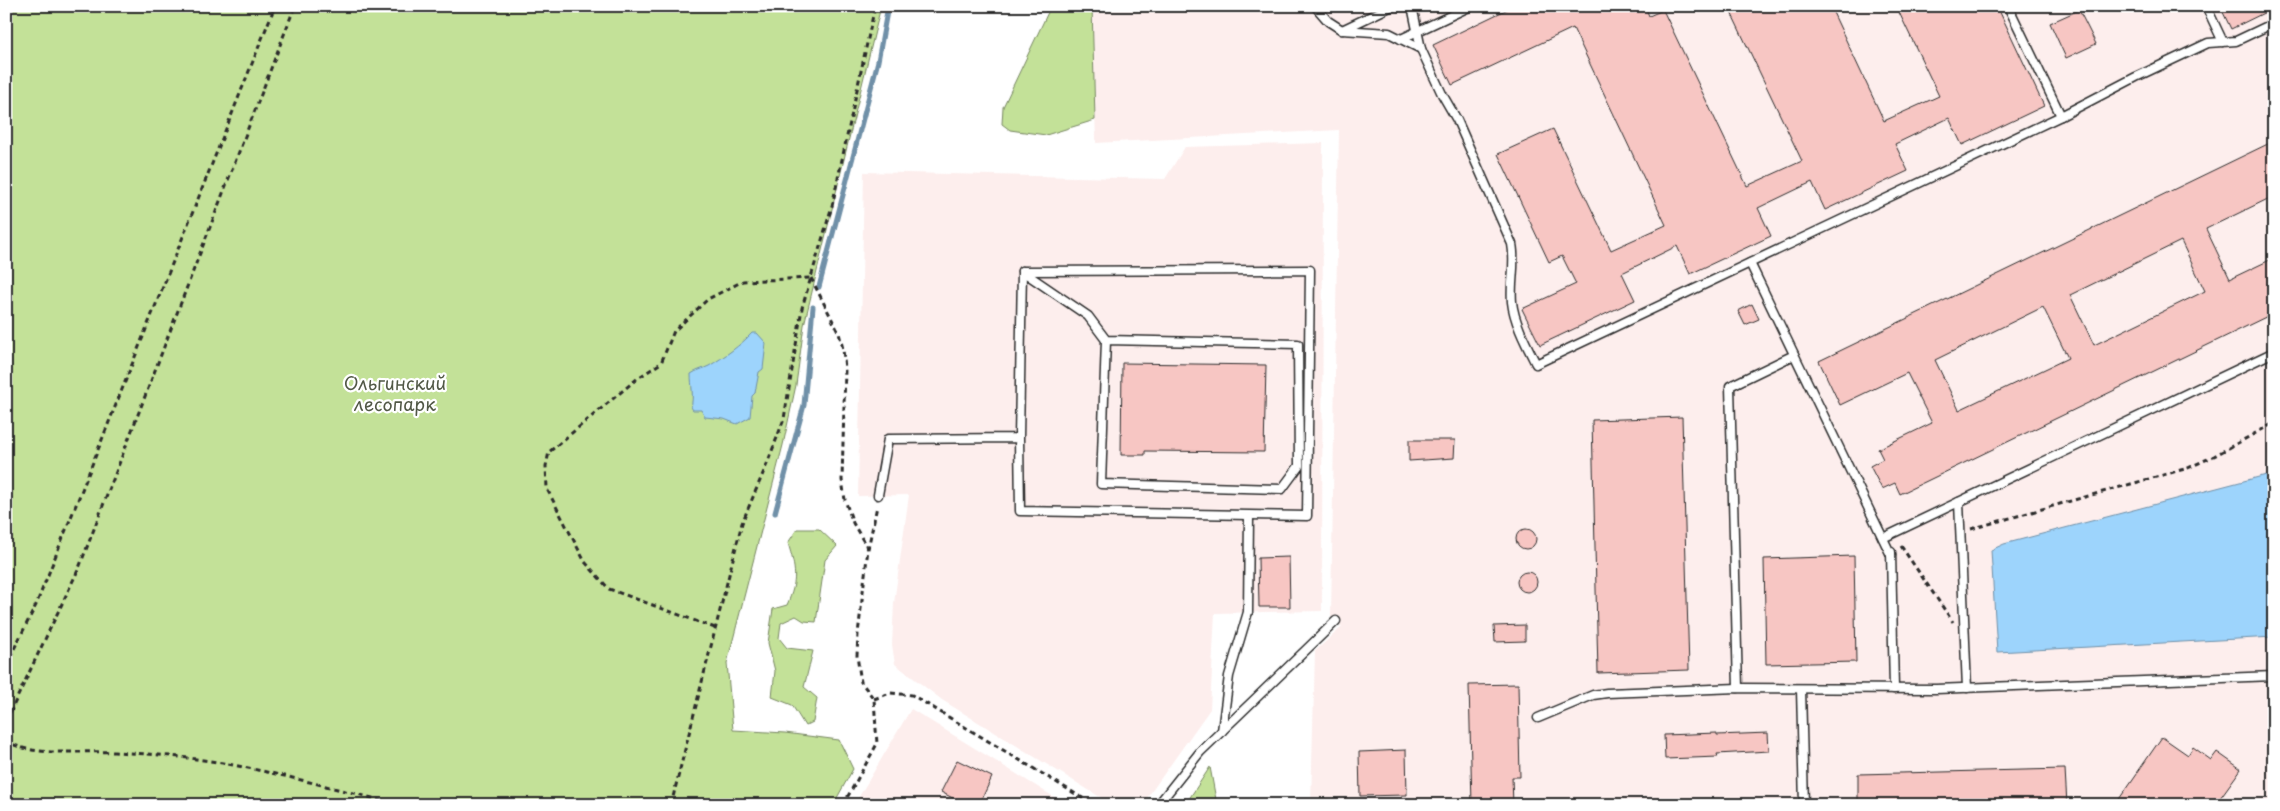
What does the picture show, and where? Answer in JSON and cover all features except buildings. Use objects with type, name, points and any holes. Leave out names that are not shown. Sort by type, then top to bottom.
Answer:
[{"type":"lane","points":[[1314,6],[1328,21],[1342,30],[1389,33],[1422,49]]},
{"type":"lane","points":[[1342,30],[1392,6]]},
{"type":"lane","points":[[1412,6],[1422,49],[1442,94],[1457,120],[1508,233],[1514,254],[1512,300],[1514,311],[1536,364],[2061,116],[2136,77],[2208,43],[2236,42],[2274,24]]},
{"type":"lane","points":[[1401,39],[1471,6]]},
{"type":"lane","points":[[2008,6],[2061,116]]},
{"type":"lane","points":[[2206,6],[2223,42]]},
{"type":"lane","points":[[1750,263],[1887,537],[1891,555],[1894,689]]},
{"type":"lane","points":[[1310,270],[1307,516],[1020,512],[1019,438],[1022,271],[1310,270]]},
{"type":"lane","points":[[1022,271],[1088,316],[1106,340],[1101,484],[1282,489],[1299,466],[1298,344],[1106,340]]},
{"type":"lane","points":[[1887,537],[2274,352]]},
{"type":"lane","points":[[1738,688],[1730,386],[1794,354]]},
{"type":"lane","points":[[878,498],[888,440],[1019,438]]},
{"type":"lane","points":[[1958,502],[1967,688]]},
{"type":"lane","points":[[1222,731],[1229,676],[1248,612],[1249,516]]},
{"type":"lane","points":[[1158,805],[1200,752],[1336,621]]},
{"type":"lane","points":[[1538,718],[1593,695],[1738,688],[1967,688],[2274,676]]},
{"type":"lane","points":[[1801,689],[1804,805]]},
{"type":"path","points":[[6,665],[36,605],[275,6]]},
{"type":"path","points":[[6,721],[79,568],[295,6]]},
{"type":"path","points":[[671,805],[742,523],[784,419],[802,308],[832,206],[875,6]]},
{"type":"path","points":[[810,278],[839,333],[844,349],[842,480],[844,500],[853,523],[868,549]]},
{"type":"path","points":[[715,628],[609,589],[585,562],[547,489],[546,466],[550,452],[638,378],[661,363],[674,331],[708,299],[743,281],[810,278]]},
{"type":"path","points":[[1960,532],[2188,468],[2274,423]]},
{"type":"path","points":[[843,805],[877,744],[874,699],[860,682],[858,671],[858,634],[868,549],[878,498]]},
{"type":"path","points":[[1887,537],[1908,553],[1965,641]]},
{"type":"path","points":[[874,699],[890,693],[912,695],[1094,805]]},
{"type":"path","points":[[6,740],[13,745],[34,751],[108,751],[166,755],[228,764],[399,805]]},
{"type":"shaded area","points":[[1092,6],[2274,6],[2274,805],[1311,805],[1315,651],[1342,627],[1331,616],[1339,130],[1096,143]]},
{"type":"shaded area","points":[[1323,143],[1322,611],[1215,613],[1210,709],[1142,805],[1113,805],[942,700],[895,664],[892,645],[894,603],[909,495],[858,496],[864,172],[1165,179],[1185,147]]},
{"type":"shaded area","points":[[911,709],[1067,805],[854,805]]},
{"type":"green space","name":"Ольгинский лесопарк","points":[[6,6],[881,6],[804,325],[796,385],[783,445],[727,663],[733,730],[785,733],[839,740],[853,769],[833,805],[6,805]]},
{"type":"green space","points":[[1051,6],[1092,6],[1095,120],[1046,135],[1010,130],[1002,124],[1003,107]]},
{"type":"green space","points":[[797,529],[819,529],[837,546],[825,560],[816,622],[804,621],[796,616],[781,623],[779,638],[787,648],[813,651],[804,687],[817,698],[813,722],[805,726],[792,705],[772,697],[775,671],[768,643],[773,609],[787,605],[793,589],[795,575],[788,543]]},
{"type":"green space","points":[[1210,767],[1217,805],[1185,805]]},
{"type":"water","points":[[752,333],[757,333],[766,343],[763,369],[759,372],[755,393],[752,396],[750,417],[737,424],[724,419],[705,417],[701,410],[693,410],[691,407],[691,374],[720,359]]},
{"type":"water","points":[[2274,473],[2274,637],[1997,652],[1991,550],[2004,544]]},
{"type":"waterway","points":[[819,287],[878,61],[888,6]]},
{"type":"waterway","points":[[775,513],[804,405],[813,307]]}]
